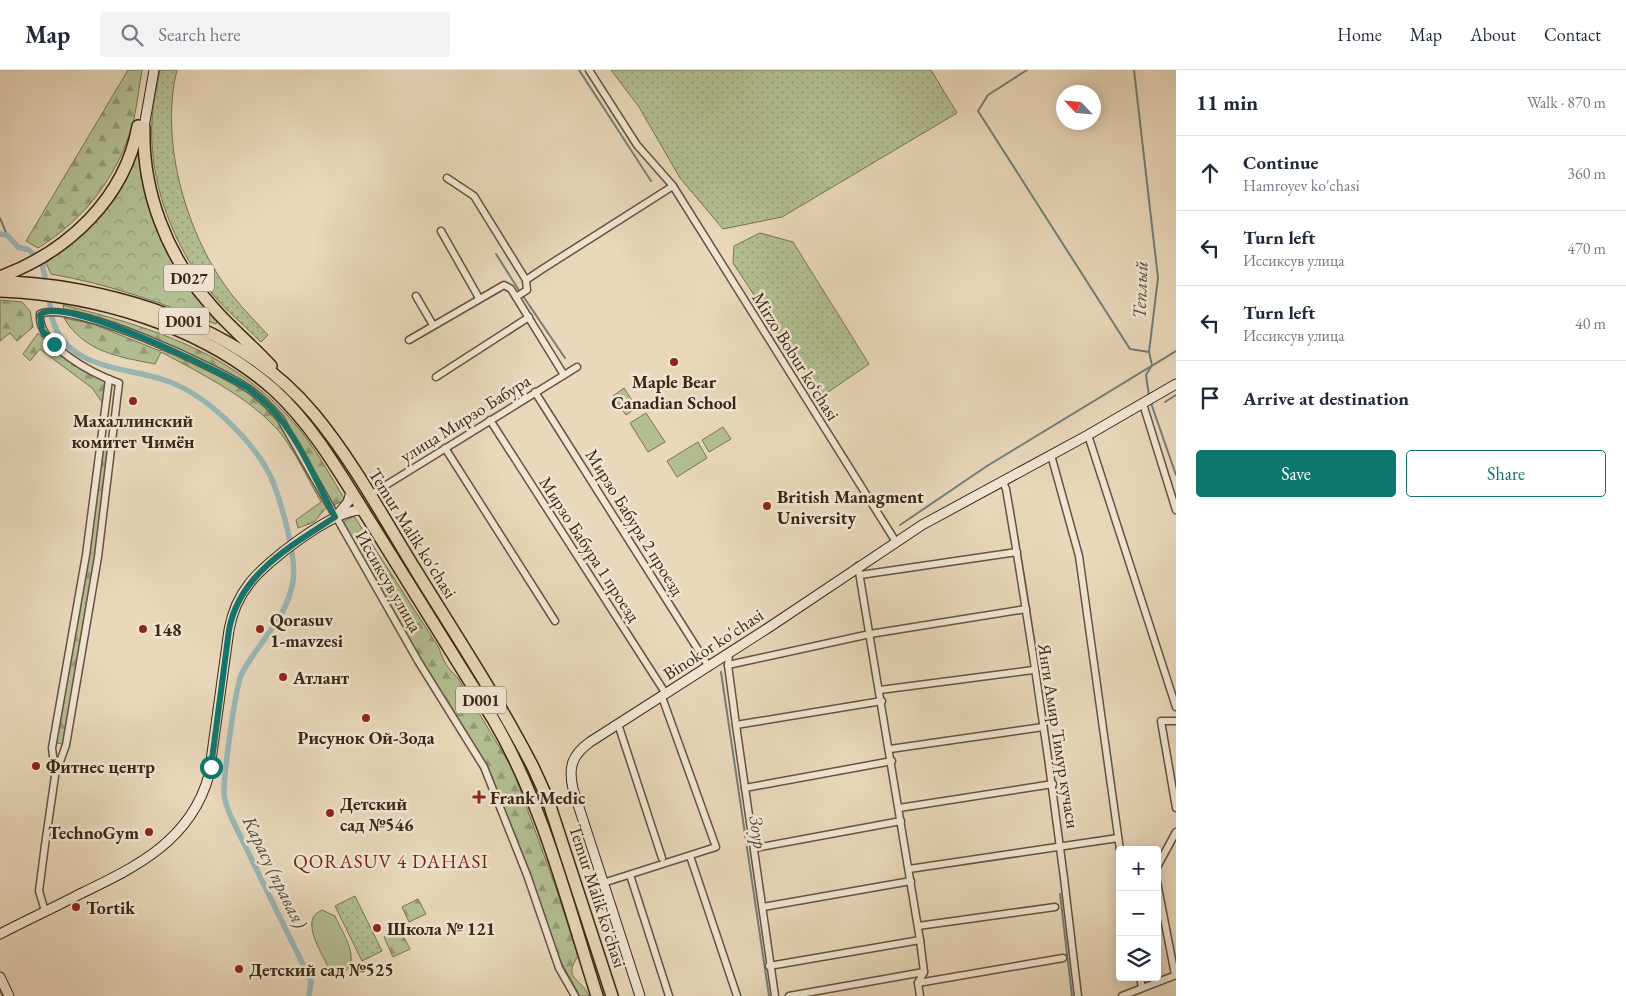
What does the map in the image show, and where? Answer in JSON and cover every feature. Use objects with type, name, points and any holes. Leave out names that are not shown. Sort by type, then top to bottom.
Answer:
[{"type":"highway","name":"D027","points":[[0,279],[39,259],[80,229],[105,200],[130,157],[141,127]]},
{"type":"highway","name":"D027","points":[[141,127],[146,164],[155,206],[166,236],[180,264],[208,303],[259,352],[297,395]]},
{"type":"highway","name":"Temur Malik ko'chasi","points":[[0,279],[48,290],[127,313],[167,326],[195,338],[237,362],[265,382],[290,406],[313,434],[351,492],[493,719],[517,762],[532,796],[597,996]]},
{"type":"highway","name":"Temur Malik ko'chasi","points":[[4,291],[48,290],[138,305],[197,327],[260,364],[297,395],[336,443],[370,495],[534,767],[548,800],[612,996]]},
{"type":"highway","points":[[575,926],[588,921]]},
{"type":"main road","name":"D027","points":[[141,127],[148,70]]},
{"type":"main road","name":"D027","points":[[141,127],[154,70]]},
{"type":"main road","name":"Binokor ko'chasi","points":[[640,996],[575,798],[570,771],[571,762],[579,751],[618,724],[859,570],[896,542],[950,509],[1088,435],[1176,384]]},
{"type":"main road","points":[[335,517],[346,505],[351,492]]},
{"type":"main road","points":[[0,934],[146,860],[174,835],[191,814],[204,791],[211,767],[233,612],[244,590],[255,576],[289,548],[335,517],[349,511],[362,510]]},
{"type":"main road","points":[[0,978],[9,996]]},
{"type":"street","name":"Mirzo Bobur ko‘chasi","points":[[589,70],[637,144],[672,186],[896,542]]},
{"type":"street","points":[[447,178],[474,196],[526,280],[527,290],[516,297]]},
{"type":"street","points":[[526,280],[672,186]]},
{"type":"street","points":[[441,231],[479,298]]},
{"type":"street","points":[[409,340],[504,284],[511,289],[564,375]]},
{"type":"street","points":[[416,296],[433,325]]},
{"type":"street","name":"Иссиксув улица","points":[[55,776],[66,745],[98,557],[118,383],[71,358],[50,340],[40,324],[40,314],[60,311],[129,332],[205,365],[249,389],[271,408],[288,429],[335,517],[418,661],[484,767],[527,875],[559,968],[575,996]]},
{"type":"street","points":[[436,377],[529,317]]},
{"type":"street","name":"улица Мирзо Бабура","points":[[370,495],[577,367]]},
{"type":"street","points":[[45,911],[39,891],[55,776],[52,748],[86,555],[109,379]]},
{"type":"street","name":"Мирзо Бабура 2 проезд","points":[[535,392],[709,667]]},
{"type":"street","points":[[1145,403],[1176,510]]},
{"type":"street","name":"Мирзо Бабура 1 проезд","points":[[490,420],[664,696],[716,847],[690,856]]},
{"type":"street","points":[[1088,435],[1176,707]]},
{"type":"street","points":[[445,448],[555,621]]},
{"type":"street","points":[[1051,455],[1078,556],[1119,846]]},
{"type":"street","name":"Янги Амир Тимур кучаси","points":[[1003,482],[1006,489],[1017,552],[1033,670],[1053,784],[1078,996]]},
{"type":"street","points":[[920,996],[918,983],[924,972],[918,926],[859,570],[1017,552]]},
{"type":"street","points":[[728,665],[870,634],[1026,609]]},
{"type":"street","points":[[728,654],[736,725],[764,908],[769,966],[775,996]]},
{"type":"street","points":[[880,690],[1033,670]]},
{"type":"street","points":[[736,725],[882,701]]},
{"type":"street","points":[[1176,721],[1161,720],[1176,808]]},
{"type":"street","points":[[618,724],[662,858]]},
{"type":"street","points":[[890,749],[1043,727]]},
{"type":"street","points":[[745,788],[892,761]]},
{"type":"street","points":[[899,808],[1053,784]]},
{"type":"street","points":[[754,848],[901,821]]},
{"type":"street","points":[[1161,860],[1176,832]]},
{"type":"street","points":[[909,869],[1118,838]]},
{"type":"street","points":[[603,883],[690,856],[737,996]]},
{"type":"street","points":[[630,874],[669,996]]},
{"type":"street","points":[[764,908],[911,881]]},
{"type":"street","points":[[1122,996],[1175,975],[1159,891]]},
{"type":"street","points":[[918,926],[1056,907]]},
{"type":"street","points":[[769,966],[920,940]]},
{"type":"street","points":[[918,983],[1063,958]]},
{"type":"street","points":[[789,996],[924,972]]},
{"type":"street","points":[[1141,981],[1142,988]]},
{"type":"green space","points":[[128,70],[142,70],[133,123],[118,161],[109,178],[85,210],[71,224],[38,248],[26,241]]},
{"type":"green space","points":[[160,70],[177,70],[172,98],[172,127],[175,158],[181,188],[190,217],[216,272],[236,300],[268,335],[261,342],[214,296],[187,257],[166,214],[154,167],[152,143],[152,119]]},
{"type":"green space","points":[[611,70],[931,70],[957,113],[782,217],[723,229],[680,178],[639,107]]},
{"type":"green space","points":[[138,152],[144,183],[197,296],[217,321],[216,324],[135,295],[51,274],[46,263],[75,239],[100,214],[121,185]]},
{"type":"green space","points":[[760,233],[793,242],[869,364],[821,397],[733,263],[734,246]]},
{"type":"green space","points":[[0,300],[22,302],[30,311],[33,327],[17,341],[10,333],[0,341]]},
{"type":"green space","points":[[63,305],[96,313],[159,333],[218,361],[245,378],[271,399],[295,424],[322,461],[345,500],[325,509],[314,522],[298,528],[296,520],[321,502],[301,464],[276,428],[247,402],[161,352],[155,364],[128,359],[92,346],[72,329],[64,318],[93,324],[160,351],[164,346],[98,319],[64,310]]},
{"type":"green space","points":[[38,333],[60,355],[106,382],[104,405],[92,388],[40,349],[30,361],[23,354]]},
{"type":"green space","points":[[624,388],[637,408],[626,415],[613,396]]},
{"type":"green space","points":[[646,413],[665,442],[648,452],[630,423]]},
{"type":"green space","points":[[723,427],[731,439],[709,452],[702,440]]},
{"type":"green space","points":[[101,440],[111,441],[98,557],[66,745],[53,742],[79,593]]},
{"type":"green space","points":[[698,442],[707,458],[677,477],[667,461]]},
{"type":"green space","points":[[354,516],[439,648],[446,664],[458,678],[513,770],[556,888],[578,956],[572,974],[589,996],[580,996],[560,960],[491,781],[418,661],[343,522]]},
{"type":"green space","points":[[355,896],[382,951],[362,961],[335,906]]},
{"type":"green space","points":[[418,899],[426,914],[409,922],[402,907]]},
{"type":"green space","points":[[322,910],[335,916],[349,947],[351,963],[348,969],[341,973],[328,967],[314,936],[312,920],[315,914]]},
{"type":"green space","points":[[400,930],[410,949],[393,957],[384,937]]},
{"type":"waterway","points":[[579,70],[651,181]]},
{"type":"waterway","points":[[1027,70],[988,95],[978,111],[1130,349],[1149,352]]},
{"type":"waterway","name":"Теплый","points":[[1134,70],[1158,278],[1149,352],[1152,365],[1146,375],[1149,396]]},
{"type":"waterway","points":[[0,218],[7,235]]},
{"type":"waterway","name":"Карасу (правая)","points":[[0,234],[7,235],[18,247],[29,250],[42,264],[47,285]]},
{"type":"waterway","points":[[496,254],[520,292]]},
{"type":"waterway","name":"Карасу (правая)","points":[[49,294],[54,324],[62,339],[74,351],[104,365],[170,382],[200,398],[230,423],[244,438],[266,468],[273,482],[291,546],[294,571],[293,581],[290,594],[279,618],[242,673],[239,682],[230,731],[224,795],[231,817],[311,981],[309,996]]},
{"type":"waterway","points":[[523,296],[565,358]]},
{"type":"waterway","points":[[900,525],[987,466],[1176,351]]},
{"type":"waterway","points":[[1165,402],[1176,395]]},
{"type":"waterway","name":"Теплый","points":[[1151,403],[1176,475]]},
{"type":"waterway","name":"Зоур","points":[[721,672],[769,996]]},
{"type":"waterway","name":"Теплый","points":[[1060,894],[1072,996]]},
{"type":"waterway","points":[[0,991],[3,996]]},
{"type":"place","name":"Maple Bear Canadian School","points":[[674,362]]},
{"type":"place","name":"Махаллинский комитет Чимён","points":[[133,401]]},
{"type":"place","name":"British Managment University","points":[[767,506]]},
{"type":"place","name":"148","points":[[143,629]]},
{"type":"place","name":"Qorasuv 1-mavzesi","points":[[260,629]]},
{"type":"place","name":"Атлант","points":[[283,677]]},
{"type":"place","name":"Рисунок Ой-Зода","points":[[366,718]]},
{"type":"place","name":"Фитнес центр","points":[[36,766]]},
{"type":"place","name":"Frank Medic","points":[[479,797]]},
{"type":"place","name":"Детский сад №546","points":[[330,813]]},
{"type":"place","name":"TechnoGym","points":[[149,832]]},
{"type":"place","name":"Tortik","points":[[76,907]]},
{"type":"place","name":"Школа № 121","points":[[377,928]]},
{"type":"place","name":"Детский сад №525","points":[[239,969]]},
{"type":"district","name":"QORASUV 4 DAHASI","points":[[391,861]]},
{"type":"route","points":[[54,344],[42,330],[40,314],[60,311],[96,320],[129,332],[205,365],[249,389],[271,408],[288,429],[335,517],[267,564],[249,583],[233,612],[211,767]]}]
